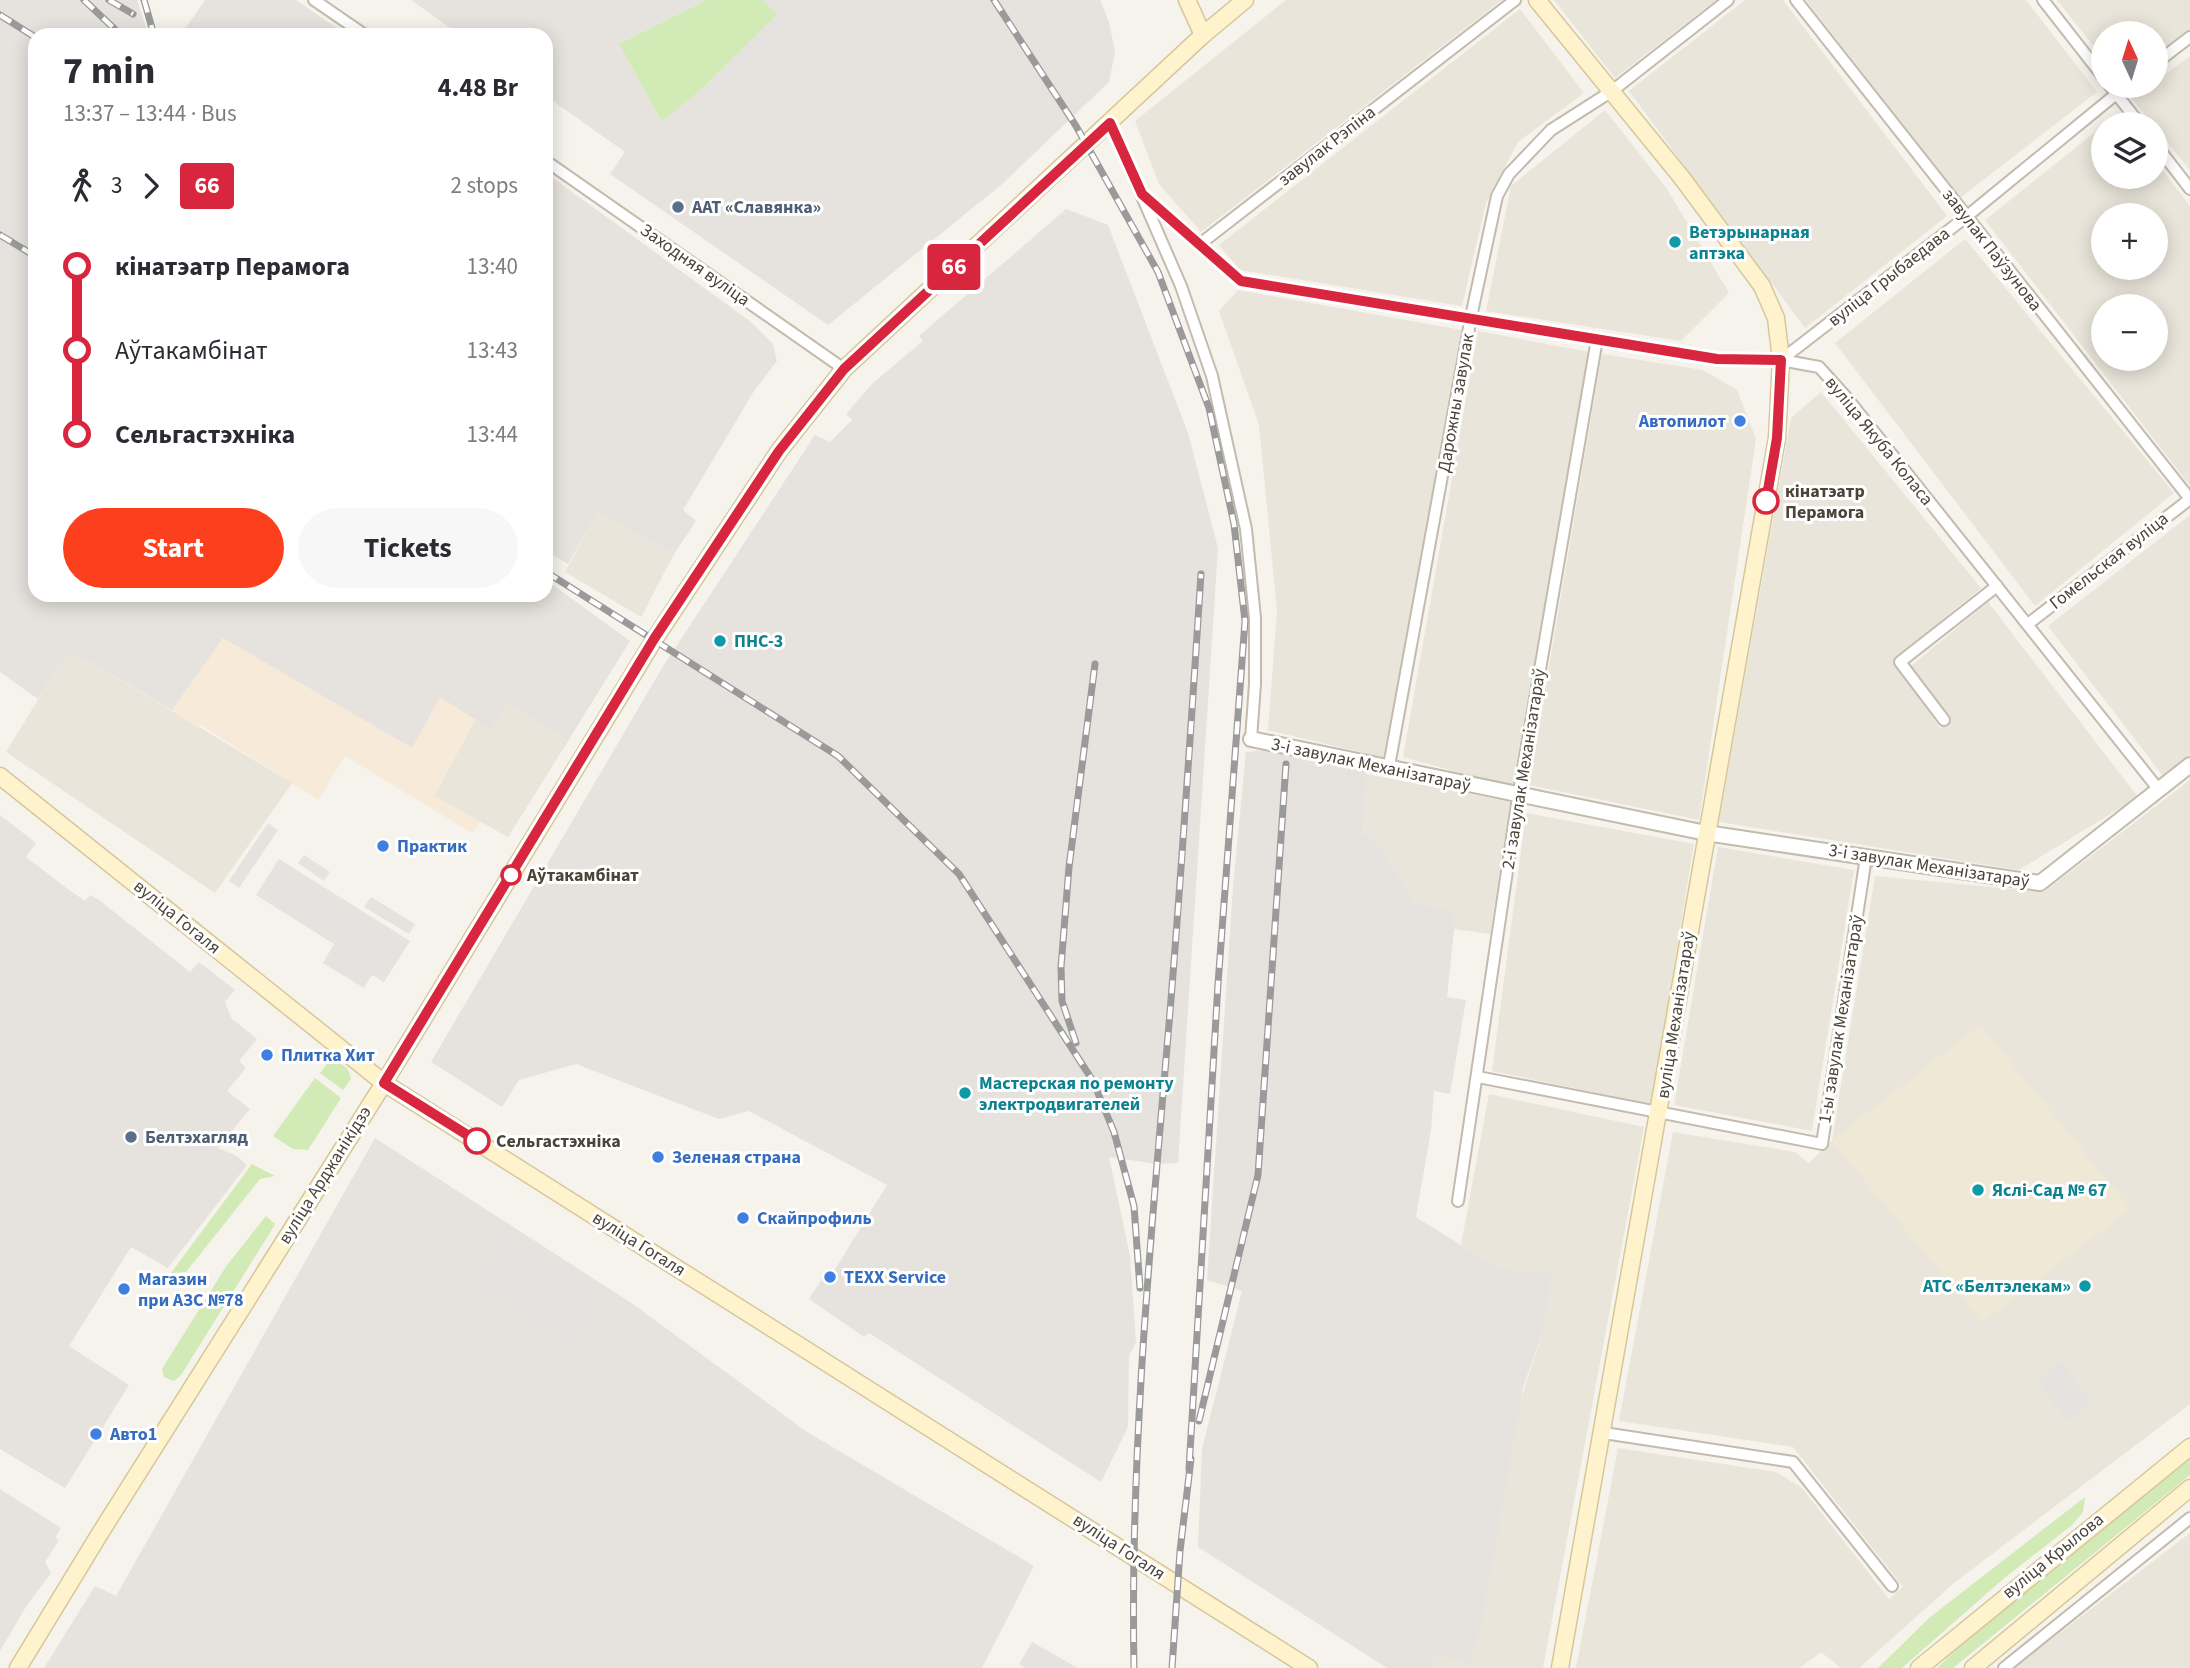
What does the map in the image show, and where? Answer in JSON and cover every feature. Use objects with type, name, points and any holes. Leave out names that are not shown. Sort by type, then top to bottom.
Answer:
[{"type":"main road","points":[[1187,0],[1203,34]]},
{"type":"main road","name":"вуліца Арджанікідзэ","points":[[18,1668],[121,1499],[384,1083],[654,639],[779,451],[844,369],[1203,34],[1245,0]]},
{"type":"main road","points":[[1537,0],[1612,91],[1762,285],[1776,318],[1781,360]]},
{"type":"main road","name":"вуліца Механізатараў","points":[[1560,1668],[1604,1433],[1706,833],[1777,438],[1781,360]]},
{"type":"main road","name":"вуліца Гогаля","points":[[0,776],[384,1083],[1310,1668]]},
{"type":"main road","name":"вуліца Крылова","points":[[1919,1668],[2190,1447]]},
{"type":"main road","name":"вуліца Крылова","points":[[1973,1668],[2190,1488]]},
{"type":"street","points":[[314,0],[355,28]]},
{"type":"street","name":"завулак Рэпіна","points":[[1200,244],[1515,0]]},
{"type":"street","name":"Дарожны завулак","points":[[1389,766],[1471,317],[1497,196],[1509,174],[1550,130],[1612,91],[1728,0]]},
{"type":"street","name":"завулак Паўзунова","points":[[1796,0],[2190,499]]},
{"type":"street","points":[[2043,0],[2091,61]]},
{"type":"street","points":[[2168,54],[2190,37]]},
{"type":"street","name":"вуліца Грыбаедава","points":[[1781,360],[1966,218],[2104,98]]},
{"type":"street","points":[[2119,98],[2130,112]]},
{"type":"street","name":"3-і завулак Механізатараў","points":[[1110,123],[1198,330],[1212,376],[1247,529],[1255,618],[1255,684],[1251,739],[1389,766],[1518,797],[1706,833],[2040,883],[2159,790]]},
{"type":"street","points":[[2168,161],[2190,189]]},
{"type":"street","name":"Заходняя вуліца","points":[[553,166],[844,369]]},
{"type":"street","points":[[1142,194],[1200,244]]},
{"type":"street","name":"вуліца Якуба Коласа","points":[[1200,244],[1241,281],[1717,359],[1781,360],[1819,368],[1847,398],[2159,790]]},
{"type":"street","name":"2-і завулак Механізатараў","points":[[1458,1200],[1518,797],[1597,339]]},
{"type":"street","name":"Гомельская вуліца","points":[[2028,624],[2190,499]]},
{"type":"street","points":[[1944,720],[1900,662],[1997,586]]},
{"type":"street","points":[[2159,790],[2190,765]]},
{"type":"street","name":"1-ы завулак Механізатараў","points":[[1660,1112],[1822,1144],[1866,857]]},
{"type":"street","points":[[1478,1077],[1660,1112]]},
{"type":"street","points":[[1604,1433],[1793,1462],[1892,1586]]},
{"type":"street","points":[[2004,1668],[2190,1518]]},
{"type":"shaded area","points":[[0,0],[137,0],[146,28],[28,28],[28,602],[553,602],[553,585],[630,641],[568,741],[506,703],[491,730],[440,697],[412,748],[223,638],[172,710],[86,659],[66,655],[38,699],[0,672]]},
{"type":"shaded area","points":[[205,0],[296,0],[337,28],[186,28]]},
{"type":"shaded area","points":[[411,0],[707,0],[619,44],[662,122],[703,88],[776,14],[762,0],[1100,0],[1109,22],[1115,52],[1109,82],[1001,185],[828,325],[610,174],[625,152],[553,101],[553,28],[450,28]]},
{"type":"shaded area","points":[[1286,0],[1502,0],[1201,232],[1159,184],[1135,121]]},
{"type":"shaded area","points":[[1554,0],[1716,0],[1615,78]]},
{"type":"shaded area","points":[[1745,0],[1783,0],[1947,216],[1805,328],[1629,91]]},
{"type":"shaded area","points":[[1806,0],[2026,0],[2091,84],[2091,97],[1960,198]]},
{"type":"shaded area","points":[[2057,0],[2190,0],[2190,30],[2168,47],[2168,21],[2091,21],[2091,43]]},
{"type":"shaded area","points":[[1520,9],[1584,93],[1518,142],[1486,203],[1462,306],[1240,270],[1219,245]]},
{"type":"shaded area","points":[[2190,56],[2190,170],[2168,143],[2168,112],[2143,112],[2132,99],[2168,98],[2168,72]]},
{"type":"shaded area","points":[[1605,110],[1667,189],[1729,293],[1681,341],[1486,311],[1511,186]]},
{"type":"shaded area","points":[[2091,135],[2091,189],[2168,189],[2168,178],[2190,206],[2190,486],[2101,371],[2168,371],[2168,294],[2091,294],[2091,358],[1985,220]]},
{"type":"shaded area","points":[[553,178],[751,322],[773,344],[777,361],[754,391],[683,510],[696,521],[674,554],[598,512],[568,564],[553,555]]},
{"type":"shaded area","points":[[1066,209],[1108,225],[1188,433],[1218,548],[1178,1163],[1157,1164],[1109,1157],[1130,1256],[1136,1342],[1129,1356],[1128,1427],[1101,1482],[869,1333],[864,1337],[809,1299],[829,1268],[834,1271],[887,1185],[749,1111],[719,1119],[576,1064],[519,1080],[502,1107],[431,1062],[662,668],[815,435],[830,442],[852,420],[846,414],[872,384],[923,341],[919,336]]},
{"type":"shaded area","points":[[1965,239],[2174,493],[2035,606],[1835,343]]},
{"type":"shaded area","points":[[1238,290],[1462,330],[1385,758],[1268,730],[1277,611],[1259,425],[1219,311]]},
{"type":"shaded area","points":[[1478,331],[1589,352],[1512,787],[1403,757]]},
{"type":"shaded area","points":[[1602,354],[1703,370],[1737,390],[1756,439],[1699,820],[1529,785]]},
{"type":"shaded area","points":[[1821,392],[1981,588],[1893,660],[1940,728],[1948,720],[1911,666],[1988,602],[2138,797],[2019,870],[1719,822],[1791,418]]},
{"type":"shaded area","points":[[598,511],[674,554],[641,617],[565,572]]},
{"type":"shaded area","points":[[2190,515],[2190,755],[2163,776],[2048,626]]},
{"type":"shaded area","points":[[223,638],[412,748],[440,696],[475,720],[434,795],[480,822],[472,833],[345,756],[318,800],[201,725],[198,728],[172,710]]},
{"type":"shaded area","points":[[66,654],[86,659],[292,783],[215,893],[6,752]]},
{"type":"shaded area","points":[[506,703],[568,741],[508,837],[434,796],[475,720],[491,729]]},
{"type":"shaded area","points":[[1273,749],[1367,767],[1362,832],[1381,846],[1415,903],[1456,912],[1447,997],[1466,1000],[1450,1094],[1434,1091],[1431,1130],[1416,1217],[1496,1267],[1530,1272],[1554,1269],[1544,1328],[1523,1387],[1481,1627],[1469,1663],[1438,1654],[1429,1668],[1387,1668],[1198,1547],[1202,1449],[1242,1291],[1207,1280],[1233,887],[1246,752]]},
{"type":"shaded area","points":[[1366,774],[1510,802],[1490,934],[1454,929],[1456,912],[1415,903],[1381,846],[1362,832]]},
{"type":"shaded area","points":[[2190,780],[2190,1404],[1954,1583],[1859,1668],[1841,1668],[1821,1652],[1800,1668],[1576,1668],[1618,1448],[1776,1472],[1802,1488],[1889,1599],[1903,1587],[1793,1447],[1619,1421],[1673,1132],[1795,1152],[1809,1163],[1832,1141],[1875,876],[2044,892]]},
{"type":"shaded area","points":[[1526,813],[1694,844],[1651,1104],[1492,1071]]},
{"type":"shaded area","points":[[0,815],[36,843],[26,857],[65,887],[85,901],[90,895],[99,900],[190,972],[199,962],[235,990],[225,1002],[231,1018],[257,1039],[239,1061],[246,1068],[227,1091],[250,1109],[218,1148],[237,1156],[247,1165],[168,1268],[131,1247],[69,1346],[129,1385],[65,1488],[0,1449]]},
{"type":"shaded area","points":[[268,823],[278,830],[239,888],[229,881]]},
{"type":"shaded area","points":[[1718,847],[1854,870],[1812,1131],[1674,1105]]},
{"type":"shaded area","points":[[304,855],[330,872],[324,881],[298,863]]},
{"type":"shaded area","points":[[279,859],[410,941],[384,982],[372,975],[364,988],[323,963],[334,944],[256,895]]},
{"type":"shaded area","points":[[371,897],[415,924],[409,934],[364,907]]},
{"type":"shaded area","points":[[1980,1025],[2131,1209],[1982,1322],[1832,1141]]},
{"type":"shaded area","points":[[1489,1094],[1644,1127],[1543,1668],[1429,1668],[1438,1654],[1544,1328],[1554,1269],[1530,1272],[1496,1267],[1461,1245]]},
{"type":"shaded area","points":[[375,1138],[633,1304],[807,1432],[1034,1566],[982,1668],[44,1668],[95,1586],[116,1596]]},
{"type":"shaded area","points":[[508,1230],[604,1293],[570,1345],[474,1283]]},
{"type":"shaded area","points":[[2061,1361],[2091,1401],[2069,1423],[2038,1382]]},
{"type":"shaded area","points":[[0,1489],[61,1528],[55,1538],[59,1540],[45,1562],[51,1573],[27,1605],[0,1651]]},
{"type":"shaded area","points":[[2190,1533],[2190,1668],[2014,1668]]},
{"type":"shaded area","points":[[1032,1642],[1078,1668],[1026,1668],[1019,1664]]},
{"type":"green space","points":[[707,0],[762,0],[777,14],[703,88],[662,122],[619,44]]},
{"type":"green space","points":[[330,1060],[344,1066],[350,1075],[351,1079],[343,1090],[320,1073]]},
{"type":"green space","points":[[315,1078],[341,1098],[308,1150],[293,1149],[273,1136]]},
{"type":"green space","points":[[252,1164],[275,1176],[260,1179],[186,1272],[171,1273]]},
{"type":"green space","points":[[266,1216],[275,1224],[181,1375],[174,1381],[164,1377],[162,1369],[227,1265]]},
{"type":"green space","points":[[2190,1459],[2190,1475],[1953,1668],[1937,1668],[1964,1642]]},
{"type":"green space","points":[[2085,1497],[2083,1512],[2072,1525],[2002,1580],[1902,1668],[1878,1668],[1929,1618]]},
{"type":"railway","points":[[84,0],[114,28]]},
{"type":"railway","points":[[109,0],[133,14]]},
{"type":"railway","points":[[144,0],[152,28]]},
{"type":"railway","points":[[994,0],[1076,126],[1158,272],[1209,408],[1234,524],[1245,621],[1218,984],[1189,1469]]},
{"type":"railway","points":[[0,15],[28,33]]},
{"type":"railway","points":[[0,235],[28,252]]},
{"type":"railway","points":[[1134,1668],[1138,1431],[1201,574]]},
{"type":"railway","points":[[553,576],[838,756],[959,874],[1093,1081],[1114,1132],[1134,1206],[1140,1288]]},
{"type":"railway","points":[[1076,1043],[1062,1001],[1061,967],[1069,867],[1095,664]]},
{"type":"railway","points":[[1199,1421],[1258,1175],[1286,764]]},
{"type":"railway","points":[[1172,1668],[1180,1551],[1191,1459]]},
{"type":"bus line","name":"66","points":[[477,1141],[384,1083],[654,639],[779,451],[844,369],[1110,123],[1142,194],[1241,281],[1717,359],[1781,360],[1782,392],[1766,501]]},
{"type":"place","name":"ААТ «Славянка»","points":[[678,207]]},
{"type":"place","name":"Ветэрынарная аптэка","points":[[1675,242]]},
{"type":"place","name":"Автопилот","points":[[1740,421]]},
{"type":"place","name":"кінатэатр Перамога","points":[[1766,501]]},
{"type":"place","name":"ПНС-3","points":[[720,641]]},
{"type":"place","name":"Практик","points":[[383,846]]},
{"type":"place","name":"Аўтакамбінат","points":[[511,875]]},
{"type":"place","name":"Плитка Хит","points":[[267,1055]]},
{"type":"place","name":"Мастерская по ремонту электродвигателей","points":[[965,1093]]},
{"type":"place","name":"Белтэхагляд","points":[[131,1137]]},
{"type":"place","name":"Сельгастэхніка","points":[[477,1141]]},
{"type":"place","name":"Зеленая страна","points":[[658,1157]]},
{"type":"place","name":"Яслі-Сад № 67","points":[[1978,1190]]},
{"type":"place","name":"Скайпрофиль","points":[[743,1218]]},
{"type":"place","name":"TEXX Service","points":[[830,1277]]},
{"type":"place","name":"АТС «Белтэлекам»","points":[[2085,1286]]},
{"type":"place","name":"Магазин при АЗС №78","points":[[124,1289]]},
{"type":"place","name":"Авто1","points":[[96,1434]]}]
